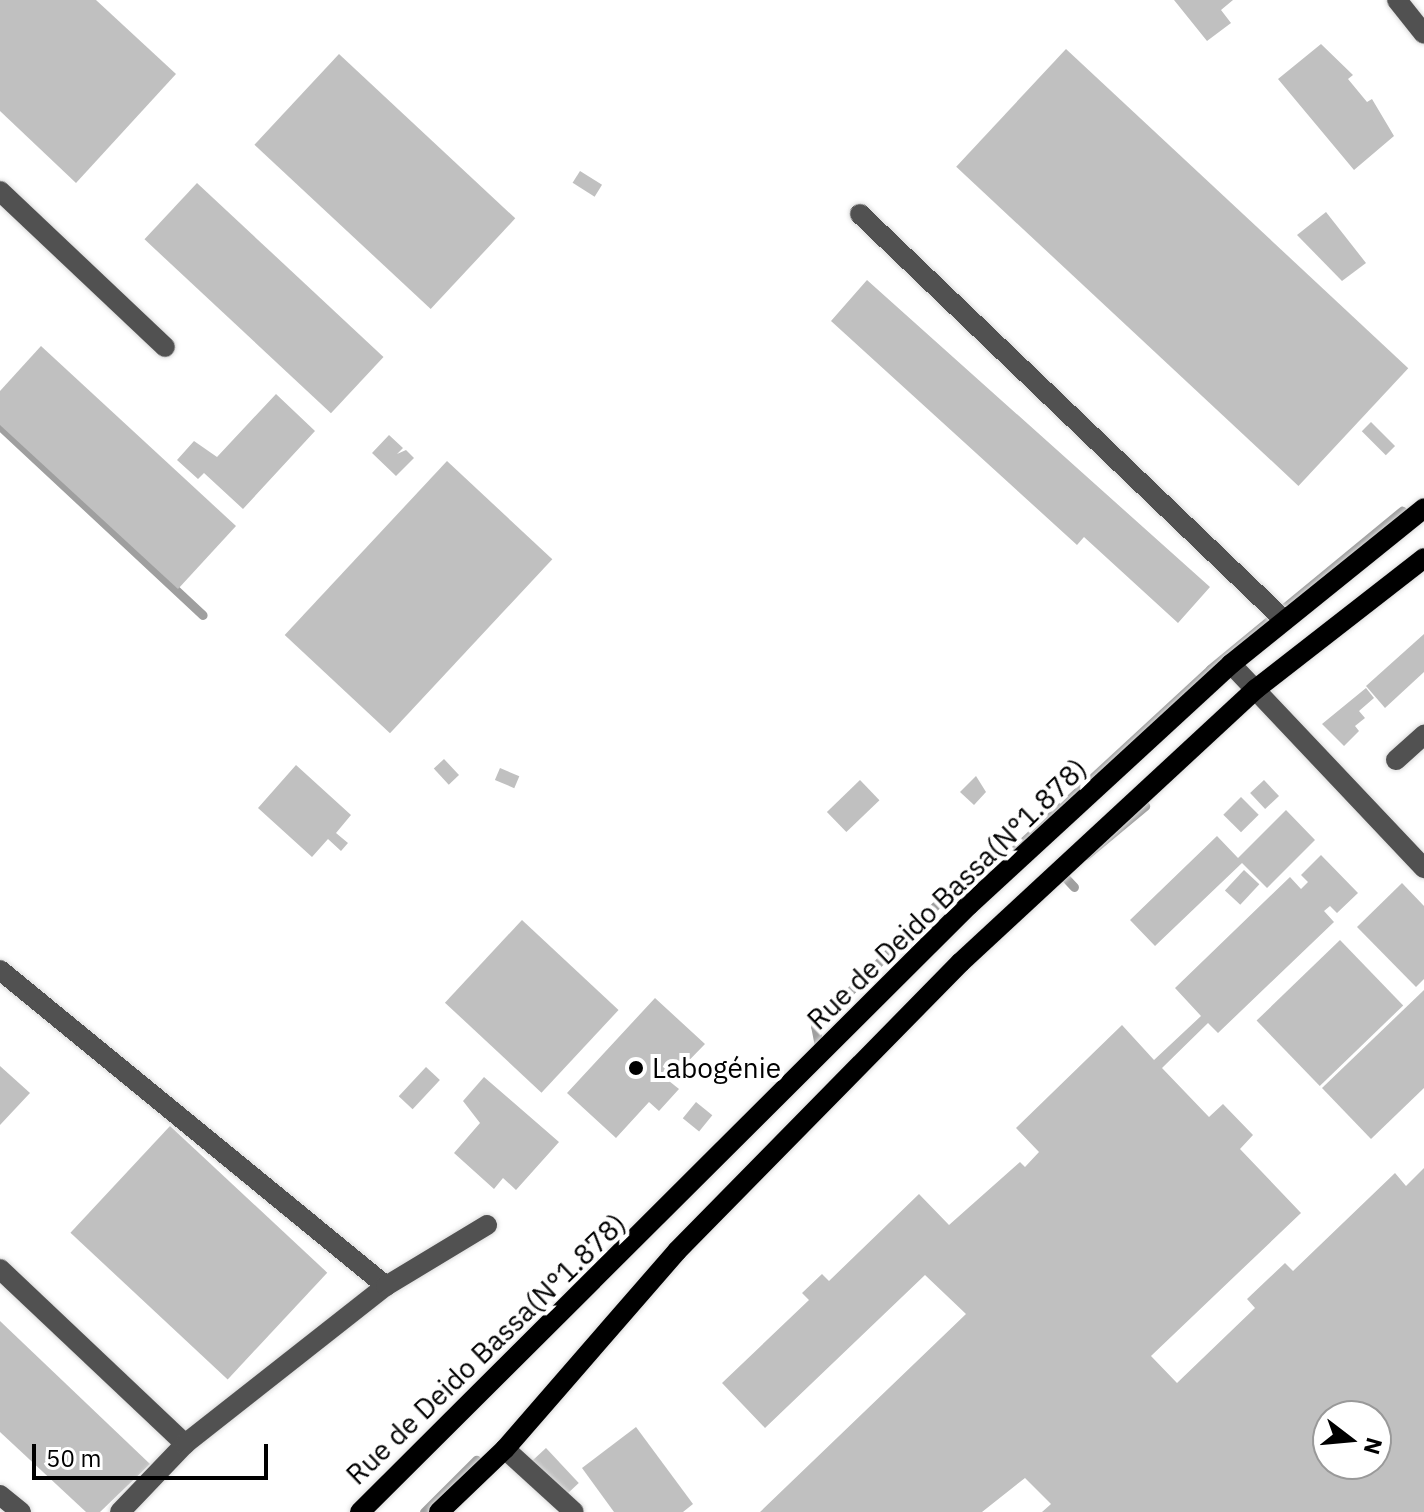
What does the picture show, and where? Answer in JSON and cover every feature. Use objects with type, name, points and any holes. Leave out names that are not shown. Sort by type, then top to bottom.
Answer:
[{"type":"main road","name":"Rue de Deido Bassa(N°1.878)","points":[[360,1512],[969,905],[1231,664],[1424,508]]},
{"type":"main road","points":[[439,1512],[505,1449],[677,1251],[939,984],[1256,689],[1424,558]]},
{"type":"lane","points":[[1397,0],[1424,34]]},
{"type":"lane","points":[[0,191],[165,347]]},
{"type":"lane","points":[[860,214],[1283,619]]},
{"type":"lane","points":[[1231,664],[1424,868]]},
{"type":"lane","points":[[1396,760],[1424,735]]},
{"type":"lane","points":[[0,970],[386,1286]]},
{"type":"lane","points":[[120,1512],[185,1444],[386,1286],[487,1225]]},
{"type":"lane","points":[[0,1269],[185,1444]]},
{"type":"lane","points":[[505,1449],[574,1512]]},
{"type":"lane","points":[[0,1495],[21,1512]]},
{"type":"building","points":[[0,0],[96,0],[176,74],[76,183],[0,111]]},
{"type":"building","points":[[1174,0],[1233,0],[1221,10],[1231,23],[1207,41]]},
{"type":"building","points":[[1321,44],[1353,75],[1348,79],[1367,102],[1372,99],[1394,136],[1354,170],[1278,79]]},
{"type":"building","points":[[1066,49],[1408,368],[1298,486],[956,167]]},
{"type":"building","points":[[339,54],[515,218],[431,309],[254,145]]},
{"type":"building","points":[[580,171],[602,185],[595,197],[573,183]]},
{"type":"building","points":[[197,183],[383,357],[331,413],[144,239]]},
{"type":"building","points":[[1326,212],[1366,263],[1342,281],[1297,235]]},
{"type":"building","points":[[867,280],[1210,587],[1178,623],[1084,537],[1077,545],[831,321]]},
{"type":"building","points":[[41,346],[236,526],[178,589],[0,425],[0,391]]},
{"type":"building","points":[[276,394],[315,431],[243,509],[204,473],[198,479],[177,460],[194,441],[217,457]]},
{"type":"building","points":[[1371,422],[1395,446],[1386,455],[1362,431]]},
{"type":"building","points":[[389,435],[403,448],[397,454],[406,450],[414,458],[396,476],[372,453]]},
{"type":"building","points":[[447,461],[552,559],[390,733],[285,635]]},
{"type":"building","points":[[1424,634],[1424,672],[1385,708],[1366,686]]},
{"type":"building","points":[[1366,688],[1374,698],[1359,711],[1365,718],[1355,726],[1359,731],[1344,746],[1322,724]]},
{"type":"building","points":[[444,759],[459,775],[449,785],[434,769]]},
{"type":"building","points":[[296,765],[351,815],[336,833],[348,843],[341,851],[328,839],[312,857],[258,808]]},
{"type":"building","points":[[500,768],[519,776],[514,788],[495,780]]},
{"type":"building","points":[[976,776],[986,792],[974,805],[960,792]]},
{"type":"building","points":[[860,780],[879,800],[846,832],[827,812]]},
{"type":"building","points":[[1264,780],[1279,796],[1265,809],[1250,793]]},
{"type":"building","points":[[1241,797],[1259,815],[1241,832],[1223,815]]},
{"type":"building","points":[[1286,810],[1315,840],[1267,888],[1242,863],[1155,946],[1130,920],[1217,836],[1238,858]]},
{"type":"building","points":[[1321,855],[1358,893],[1337,913],[1330,906],[1324,911],[1334,922],[1218,1033],[1208,1023],[1162,1068],[1209,1117],[1223,1104],[1253,1135],[1240,1149],[1301,1213],[1151,1356],[1177,1383],[1255,1308],[1247,1299],[1285,1263],[1293,1271],[1395,1173],[1406,1186],[1424,1168],[1424,1512],[1042,1512],[1051,1504],[1025,1478],[982,1512],[760,1512],[966,1314],[925,1275],[765,1428],[722,1383],[809,1300],[802,1293],[822,1274],[829,1281],[919,1194],[949,1225],[1020,1162],[1025,1167],[1039,1152],[1016,1128],[1122,1025],[1154,1060],[1201,1016],[1175,988],[1290,877],[1301,889],[1308,882],[1301,875]]},
{"type":"building","points":[[1244,870],[1259,884],[1240,905],[1225,890]]},
{"type":"building","points":[[1402,883],[1424,906],[1424,979],[1416,987],[1357,927]]},
{"type":"building","points":[[522,920],[619,1010],[541,1093],[445,1003]]},
{"type":"building","points":[[1340,940],[1403,1005],[1320,1086],[1257,1021]]},
{"type":"building","points":[[1424,990],[1424,1088],[1371,1139],[1322,1088]]},
{"type":"building","name":"Labogénie","points":[[655,998],[705,1044],[669,1081],[679,1089],[659,1111],[649,1102],[616,1138],[567,1093]]},
{"type":"building","points":[[0,1066],[30,1093],[0,1125]]},
{"type":"building","points":[[426,1067],[440,1080],[413,1109],[399,1096]]},
{"type":"building","points":[[484,1077],[559,1142],[516,1190],[503,1178],[494,1189],[454,1153],[480,1123],[463,1101]]},
{"type":"building","points":[[696,1102],[712,1115],[699,1132],[683,1118]]},
{"type":"building","points":[[170,1126],[327,1273],[228,1379],[70,1233]]},
{"type":"building","points":[[0,1321],[150,1464],[100,1512],[86,1512],[0,1432]]},
{"type":"building","points":[[636,1427],[693,1504],[683,1512],[614,1512],[582,1468]]},
{"type":"building","points":[[546,1448],[579,1483],[563,1497],[531,1462]]},
{"type":"waterway","points":[[0,426],[203,615]]},
{"type":"waterway","points":[[814,1051],[819,1046],[815,1026],[982,859],[1013,851],[1210,669],[1402,511]]},
{"type":"waterway","points":[[1086,855],[1145,806]]},
{"type":"waterway","points":[[1064,870],[1061,873],[1074,887]]},
{"type":"waterway","points":[[424,1512],[476,1460]]},
{"type":"place","name":"Labogénie","points":[[636,1068]]}]
